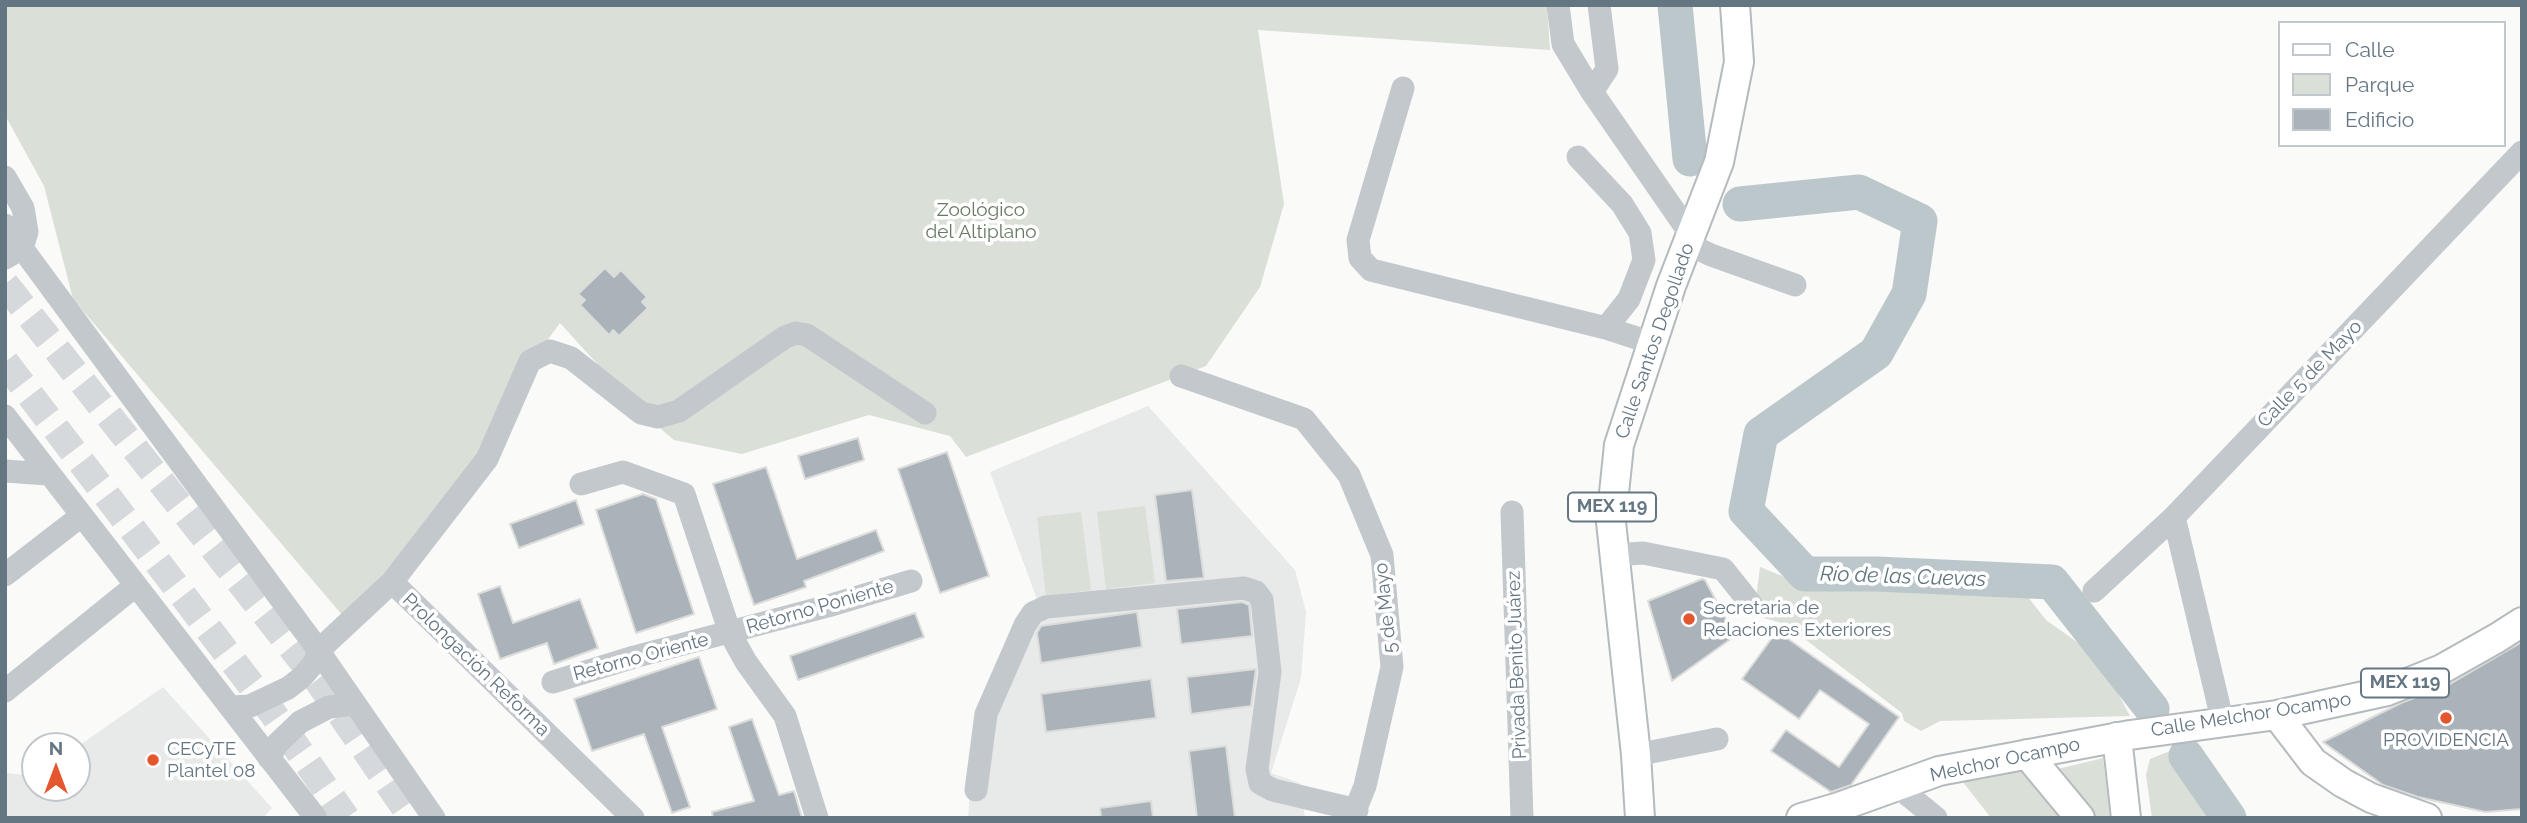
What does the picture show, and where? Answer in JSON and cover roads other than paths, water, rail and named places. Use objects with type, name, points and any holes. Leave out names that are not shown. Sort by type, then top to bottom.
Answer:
[{"type":"main road","name":"Calle Santos Degollado","points":[[1640,818],[1636,755],[1611,522],[1619,445],[1671,286],[1719,162],[1739,62],[1735,5]]},
{"type":"main road","name":"Calle Melchor Ocampo","points":[[2124,736],[2277,715],[2386,691],[2442,669],[2522,622]]},
{"type":"main road","points":[[2277,715],[2313,762],[2343,782],[2371,808],[2427,818]]},
{"type":"main road","points":[[2124,736],[2126,818]]},
{"type":"main road","name":"Melchor Ocampo","points":[[1801,818],[1939,771],[2124,736]]},
{"type":"main road","points":[[2027,754],[2080,818]]},
{"type":"street","points":[[1558,5],[1563,44],[1689,239],[1711,255],[1795,285]]},
{"type":"street","points":[[1592,92],[1606,69],[1600,5]]},
{"type":"street","points":[[1404,88],[1358,240],[1360,258],[1371,270],[1606,328],[1652,343]]},
{"type":"street","name":"Calle 5 de Mayo","points":[[2094,591],[2174,517],[2522,152]]},
{"type":"street","points":[[1578,157],[1622,204],[1640,233],[1644,260],[1629,299],[1606,328]]},
{"type":"street","points":[[5,177],[23,208],[27,232],[13,254]]},
{"type":"street","points":[[5,225],[13,254],[318,651],[434,818]]},
{"type":"street","points":[[392,582],[487,459],[530,361],[550,351],[571,358],[641,413],[659,418],[678,411],[785,337],[796,333],[807,335],[925,412]]},
{"type":"street","name":"5 de Mayo","points":[[1181,376],[1304,419],[1349,475],[1359,498],[1381,555],[1392,667],[1365,786],[1354,814]]},
{"type":"street","points":[[5,416],[316,818]]},
{"type":"street","points":[[5,471],[48,474]]},
{"type":"street","points":[[581,484],[624,472],[684,494],[730,633],[746,662],[785,716],[817,818]]},
{"type":"street","name":"Privada Benito Juárez","points":[[1512,512],[1522,818]]},
{"type":"street","points":[[5,575],[81,516]]},
{"type":"street","points":[[2174,517],[2222,723]]},
{"type":"street","points":[[1614,555],[1643,553],[1723,569],[1751,604]]},
{"type":"street","name":"Retorno Poniente","points":[[730,633],[911,581]]},
{"type":"street","name":"Prolongación Reforma","points":[[231,707],[250,706],[288,688],[301,678],[315,663],[318,651],[392,582],[633,818]]},
{"type":"street","points":[[5,691],[135,586]]},
{"type":"street","points":[[976,790],[986,714],[1025,625],[1033,613],[1046,607],[1244,588],[1256,592],[1262,600],[1270,672],[1257,769],[1260,782],[1273,790],[1354,814]]},
{"type":"street","name":"Retorno Oriente","points":[[553,682],[634,657],[730,633]]},
{"type":"street","points":[[269,758],[277,744],[300,722],[329,707],[354,704]]},
{"type":"street","points":[[1636,755],[1717,739]]},
{"type":"street","points":[[1897,786],[1936,818]]},
{"type":"waterway","name":"Río de las Cuevas","points":[[1675,5],[1690,159]]},
{"type":"waterway","name":"Río de las Cuevas","points":[[1740,204],[1859,192],[1920,221],[1909,294],[1876,353],[1761,434],[1746,511],[1805,574],[1877,574],[2052,582],[2152,709]]},
{"type":"waterway","name":"Río de las Cuevas","points":[[2186,756],[2229,818]]},
{"type":"tunnel","points":[[5,284],[319,682],[412,818]]},
{"type":"tunnel","points":[[5,362],[274,715],[346,818]]},
{"type":"place","name":"Secretaria de Relaciones Exteriores","points":[[1689,619]]},
{"type":"place","name":"PROVIDENCIA","points":[[2446,718]]},
{"type":"place","name":"CECyTE Plantel 08","points":[[153,760]]},
{"type":"park label","name":"Zoológico del Altiplano","points":[[981,221]]}]
